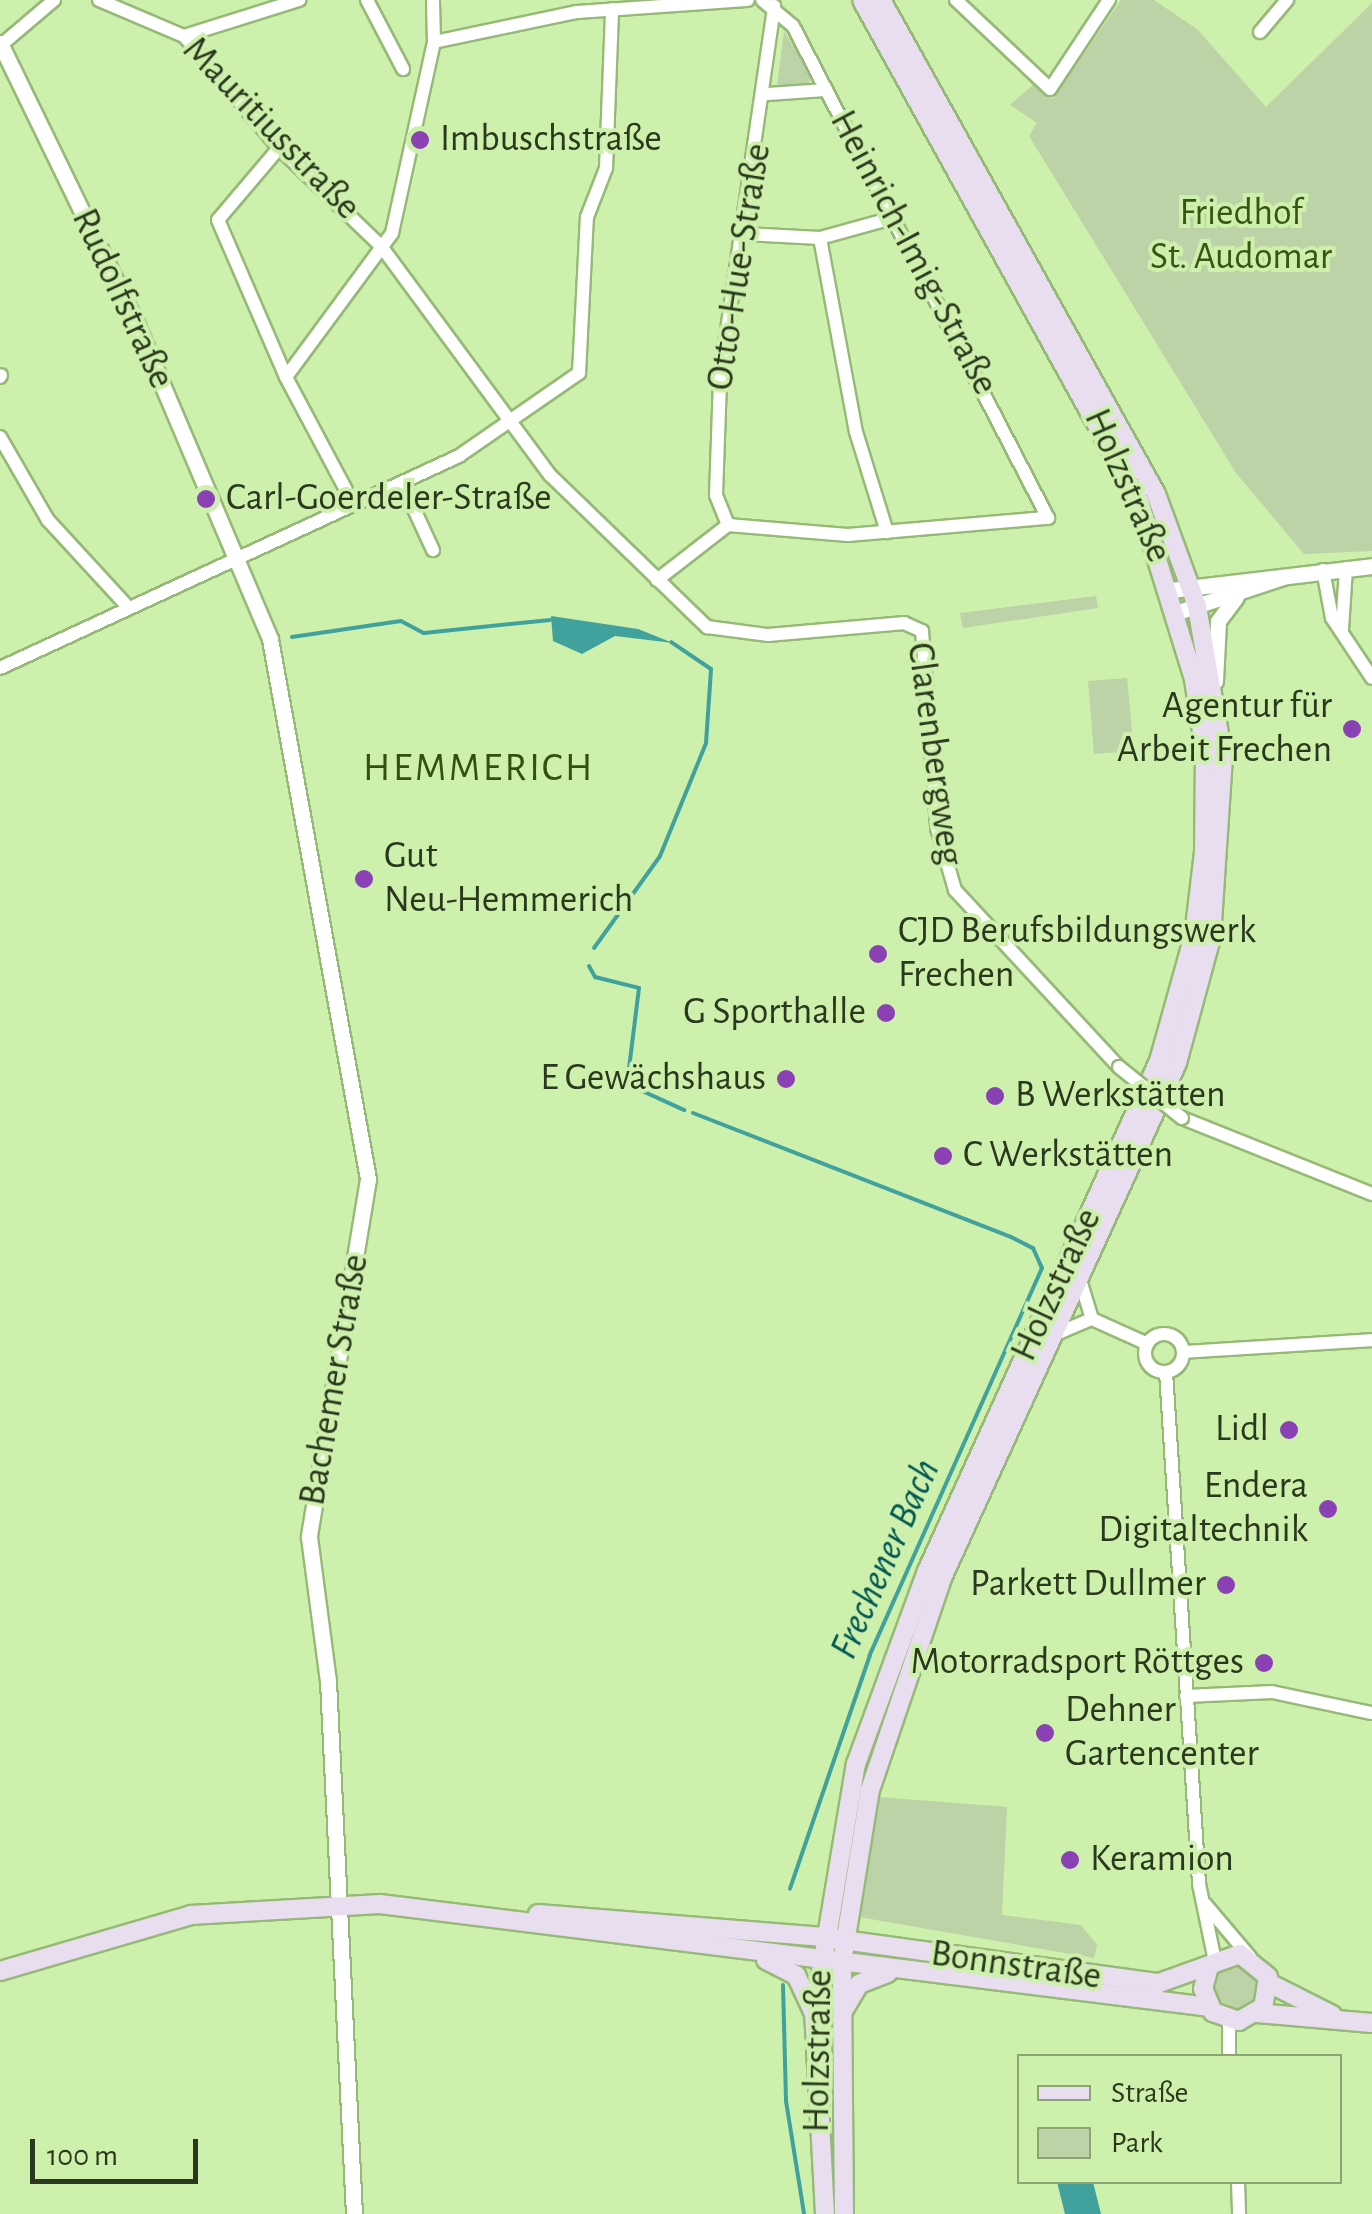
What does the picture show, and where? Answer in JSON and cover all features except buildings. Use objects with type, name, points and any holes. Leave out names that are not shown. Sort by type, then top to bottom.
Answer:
[{"type":"main road","name":"Holzstraße","points":[[825,2214],[814,2014],[821,1937],[856,1764],[901,1632],[1122,1148],[1180,1000],[1204,852],[1206,752],[1171,590],[1091,403],[862,0]]},
{"type":"main road","name":"Holzstraße","points":[[844,2214],[839,2021],[843,1940],[870,1790],[907,1671],[1177,1063],[1211,938],[1222,776],[1215,681],[1191,585],[1120,420],[881,0]]},
{"type":"main road","points":[[0,1971],[191,1916],[333,1903],[527,1915],[752,1953],[796,1975],[814,2014]]},
{"type":"main road","name":"Bonnstraße","points":[[527,1915],[576,1911],[821,1937],[1125,1981],[1179,1981],[1212,1964]]},
{"type":"main road","name":"Bonnstraße","points":[[752,1953],[1209,2007]]},
{"type":"main road","points":[[1352,2021],[1270,1984],[1250,1957],[1212,1964],[1209,2007],[1229,2020],[1257,2014],[1372,2023]]},
{"type":"main road","points":[[839,2021],[859,1984],[905,1972]]},
{"type":"main road","points":[[1257,2014],[1270,1984]]},
{"type":"street","points":[[0,45],[54,0]]},
{"type":"street","name":"Mauritiusstraße","points":[[99,0],[184,36],[279,148],[381,246]]},
{"type":"street","points":[[184,36],[299,0]]},
{"type":"street","points":[[367,0],[403,69]]},
{"type":"street","points":[[286,377],[381,246],[406,179],[434,42],[433,0]]},
{"type":"street","points":[[434,42],[612,10],[748,0]]},
{"type":"street","points":[[956,0],[1050,89],[1106,2]]},
{"type":"street","points":[[1260,32],[1287,0]]},
{"type":"street","name":"Heinrich-Imig-Straße","points":[[768,3],[826,90],[896,217],[1048,518],[887,532]]},
{"type":"street","name":"Otto-Hue-Straße","points":[[728,525],[716,495],[718,416],[767,94],[768,3]]},
{"type":"street","points":[[0,668],[402,483],[508,423],[582,367],[586,216],[606,168],[612,10]]},
{"type":"street","points":[[391,42],[406,48]]},
{"type":"street","name":"Rudolfstraße","points":[[0,45],[238,559]]},
{"type":"street","points":[[767,94],[826,90]]},
{"type":"street","points":[[279,148],[218,220],[286,377],[354,505]]},
{"type":"street","points":[[745,234],[820,238],[896,217]]},
{"type":"street","points":[[657,580],[728,525],[887,532],[856,432],[820,238]]},
{"type":"street","name":"Clarenbergweg","points":[[381,246],[508,423],[707,627],[728,633],[904,623],[922,630],[937,828],[955,890],[1119,1067],[1182,1118],[1372,1194]]},
{"type":"street","points":[[0,436],[48,520],[128,607]]},
{"type":"street","points":[[402,483],[433,550]]},
{"type":"street","name":"Bachemer Straße","points":[[238,559],[270,639],[368,1179],[309,1537],[328,1680],[333,1903],[354,2214]]},
{"type":"street","points":[[1171,590],[1296,572],[1372,566]]},
{"type":"street","points":[[1342,628],[1346,568]]},
{"type":"street","points":[[1323,570],[1342,628],[1372,678]]},
{"type":"street","points":[[1178,612],[1296,572]]},
{"type":"street","name":"Holzstraße","points":[[1215,681],[1218,622],[1242,592]]},
{"type":"street","points":[[1080,1277],[1092,1319]]},
{"type":"street","points":[[1052,1338],[1092,1319],[1148,1344]]},
{"type":"street","points":[[1148,1344],[1167,1334],[1183,1352]]},
{"type":"street","points":[[1212,1964],[1186,1696],[1166,1372],[1183,1352],[1372,1340]]},
{"type":"street","points":[[1148,1344],[1150,1364],[1166,1372]]},
{"type":"street","points":[[1186,1696],[1272,1692],[1372,1714]]},
{"type":"street","points":[[1203,1902],[1250,1957]]},
{"type":"street","points":[[1229,2020],[1229,2054]]},
{"type":"street","points":[[1238,2184],[1239,2214]]},
{"type":"green space","name":"Friedhof St. Audomar","points":[[1121,0],[1154,0],[1197,29],[1266,107],[1372,3],[1372,551],[1304,554],[1236,473],[1029,136],[1037,123],[1010,105],[1035,83],[1053,99]]},
{"type":"green space","points":[[784,31],[812,76],[808,86],[777,86]]},
{"type":"green space","points":[[1096,596],[1098,608],[963,628],[960,613]]},
{"type":"green space","points":[[1127,678],[1134,751],[1094,754],[1088,681]]},
{"type":"green space","points":[[878,1797],[1007,1807],[1002,1915],[1081,1925],[1097,1945],[1094,1958],[853,1916]]},
{"type":"green space","points":[[1236,1959],[1261,1980],[1255,2004],[1239,2012],[1211,1996],[1214,1971]]},
{"type":"water","points":[[551,616],[638,629],[673,643],[615,636],[582,654],[553,641]]},
{"type":"water","points":[[1058,2184],[1094,2184],[1101,2214],[1065,2214]]},
{"type":"waterway","points":[[292,637],[401,621],[424,633],[550,620]]},
{"type":"waterway","points":[[594,948],[660,856],[706,743],[711,669],[671,642]]},
{"type":"waterway","points":[[589,966],[595,977],[639,988],[627,1084],[684,1110]]},
{"type":"waterway","name":"Frechener Bach","points":[[693,1113],[1011,1237],[1033,1248],[1042,1268],[870,1655],[790,1889]]},
{"type":"waterway","name":"Frechener Bach","points":[[783,1985],[786,2101],[804,2214]]},
{"type":"place","name":"Imbuschstraße","points":[[420,140]]},
{"type":"place","name":"Carl-Goerdeler-Straße","points":[[206,499]]},
{"type":"place","name":"Agentur für Arbeit Frechen","points":[[1352,729]]},
{"type":"place","name":"Gut Neu-Hemmerich","points":[[364,879]]},
{"type":"place","name":"CJD Berufsbildungswerk Frechen","points":[[878,954]]},
{"type":"place","name":"G Sporthalle","points":[[886,1013]]},
{"type":"place","name":"E Gewächshaus","points":[[786,1079]]},
{"type":"place","name":"B Werkstätten","points":[[995,1096]]},
{"type":"place","name":"C Werkstätten","points":[[943,1156]]},
{"type":"place","name":"Lidl","points":[[1289,1430]]},
{"type":"place","name":"Endera Digitaltechnik","points":[[1328,1509]]},
{"type":"place","name":"Parkett Dullmer","points":[[1226,1585]]},
{"type":"place","name":"Motorradsport Röttges","points":[[1264,1663]]},
{"type":"place","name":"Dehner Gartencenter","points":[[1045,1733]]},
{"type":"place","name":"Keramion","points":[[1070,1860]]},
{"type":"district","name":"HEMMERICH","points":[[479,768]]}]
